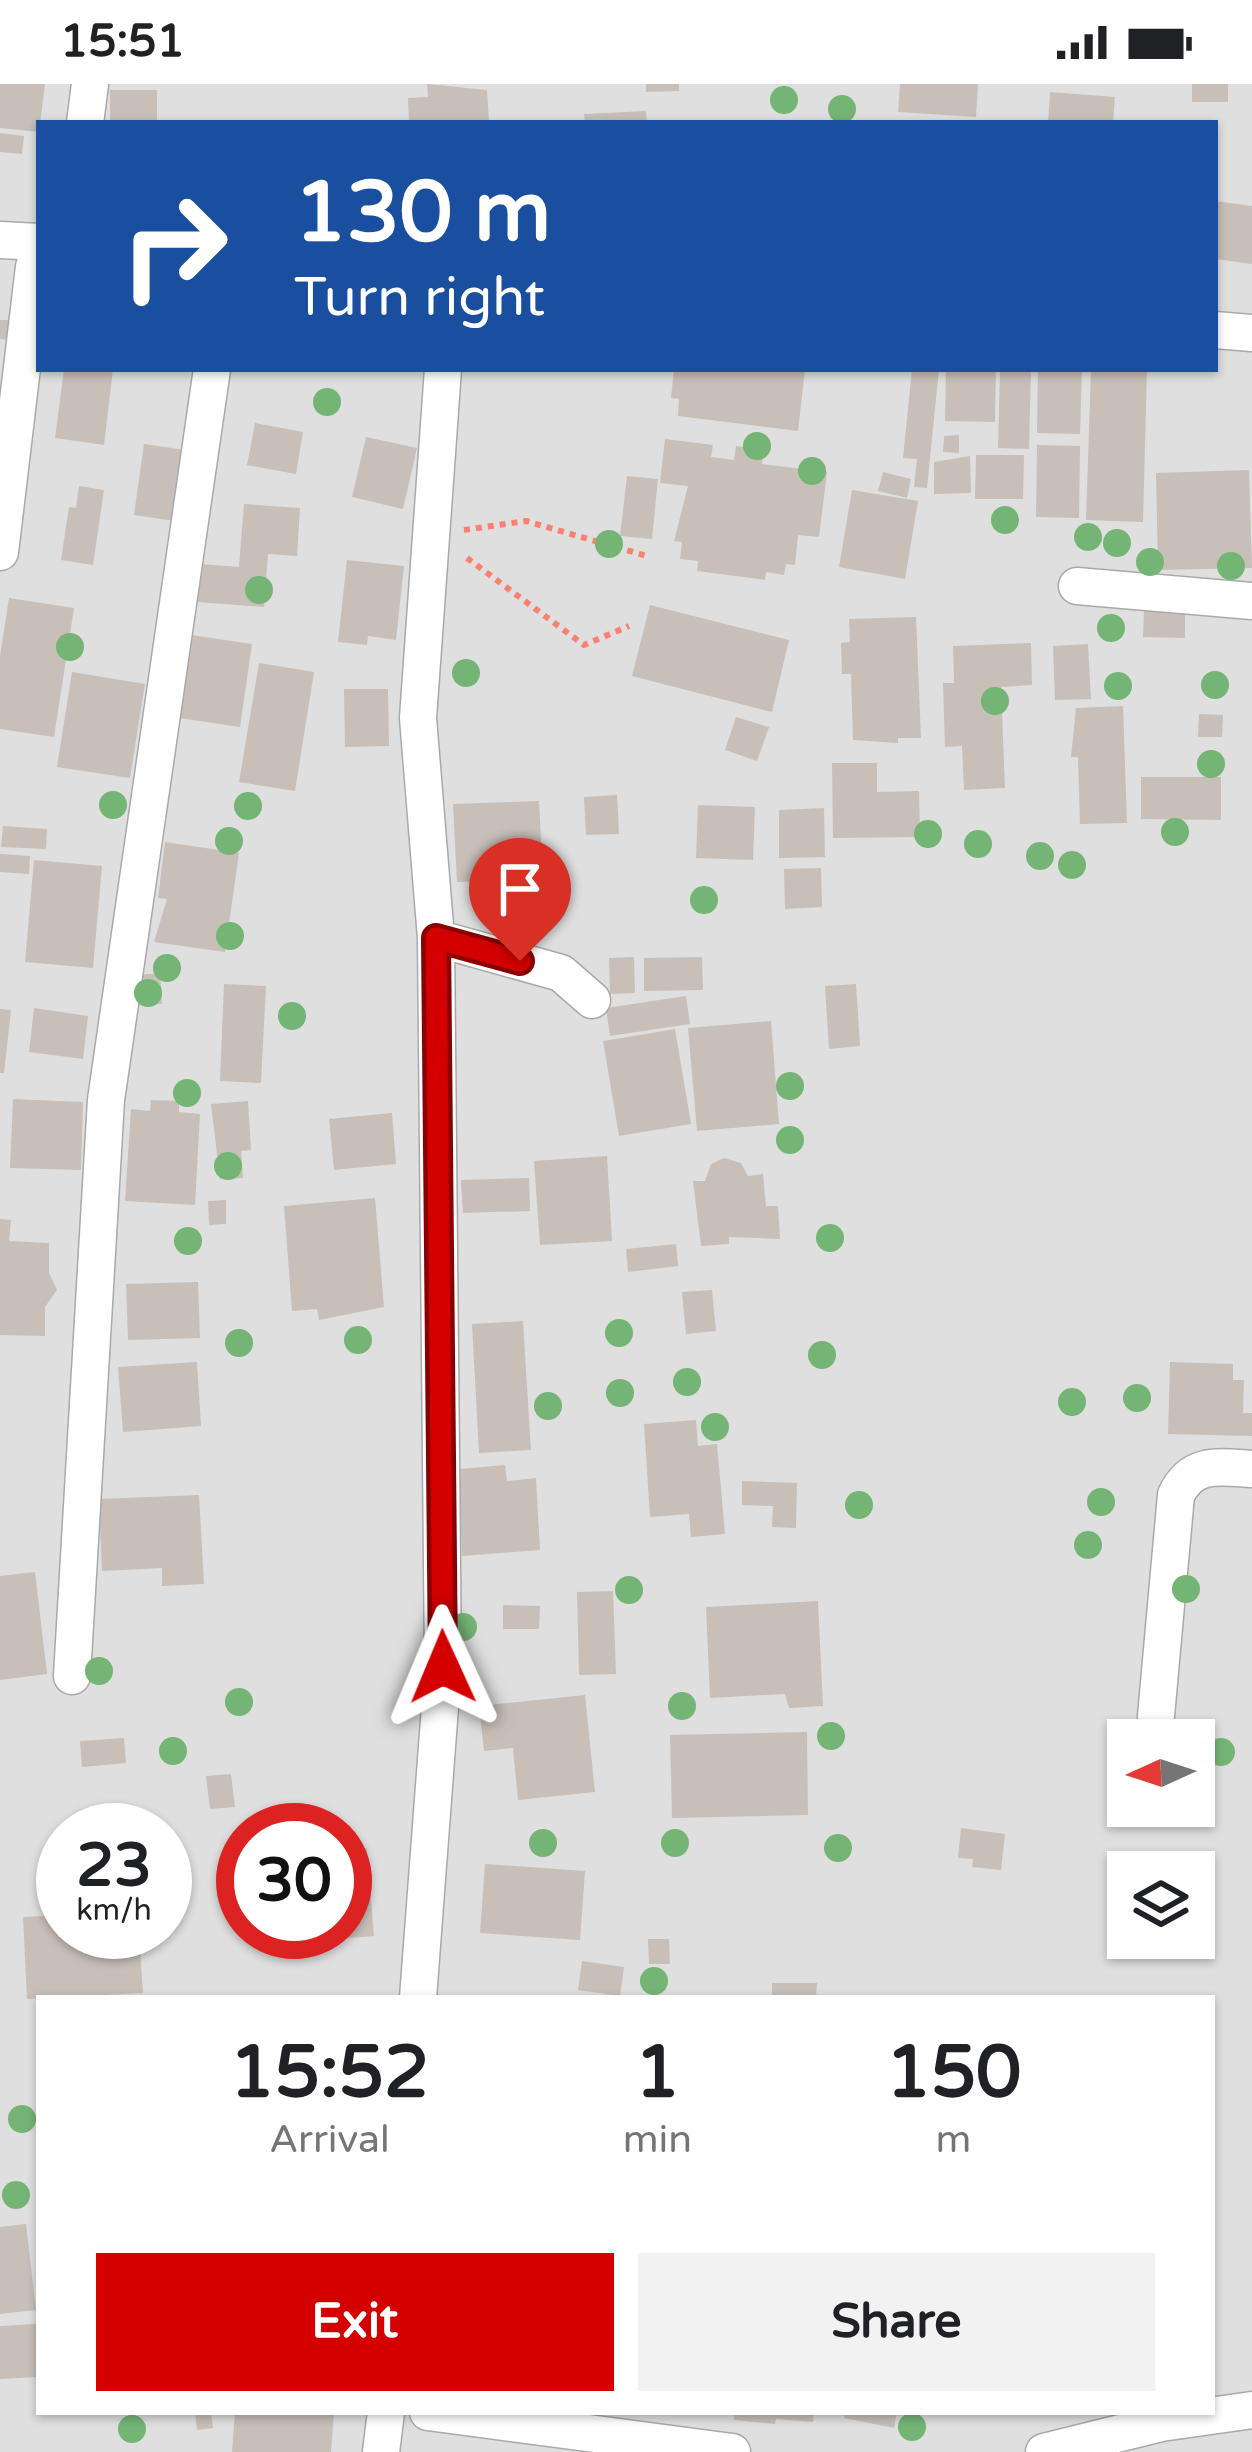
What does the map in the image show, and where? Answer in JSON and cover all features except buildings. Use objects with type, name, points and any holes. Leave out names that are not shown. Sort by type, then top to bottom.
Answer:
[{"type":"street","points":[[85,120],[90,84]]},
{"type":"street","points":[[0,240],[36,242]]},
{"type":"street","points":[[0,552],[36,265]]},
{"type":"street","points":[[1218,330],[1252,333]]},
{"type":"street","points":[[72,1676],[106,1100],[212,372]]},
{"type":"street","points":[[418,1995],[443,1667],[436,938],[418,718],[436,534],[443,372]]},
{"type":"street","points":[[1077,586],[1252,601]]},
{"type":"street","points":[[436,938],[561,973],[592,1000]]},
{"type":"street","points":[[1156,1716],[1176,1495],[1184,1479],[1204,1467],[1252,1469]]},
{"type":"street","points":[[1044,2452],[1161,2423],[1252,2410]]},
{"type":"street","points":[[381,2452],[386,2415]]},
{"type":"street","points":[[451,2415],[732,2452]]},
{"type":"path","points":[[436,534],[526,521],[647,556]]},
{"type":"path","points":[[436,534],[584,646],[629,626]]},
{"type":"shaded area","points":[[0,84],[1252,84],[1252,2452],[0,2452]]},
{"type":"route","points":[[443,1667],[436,938],[520,961]]}]
